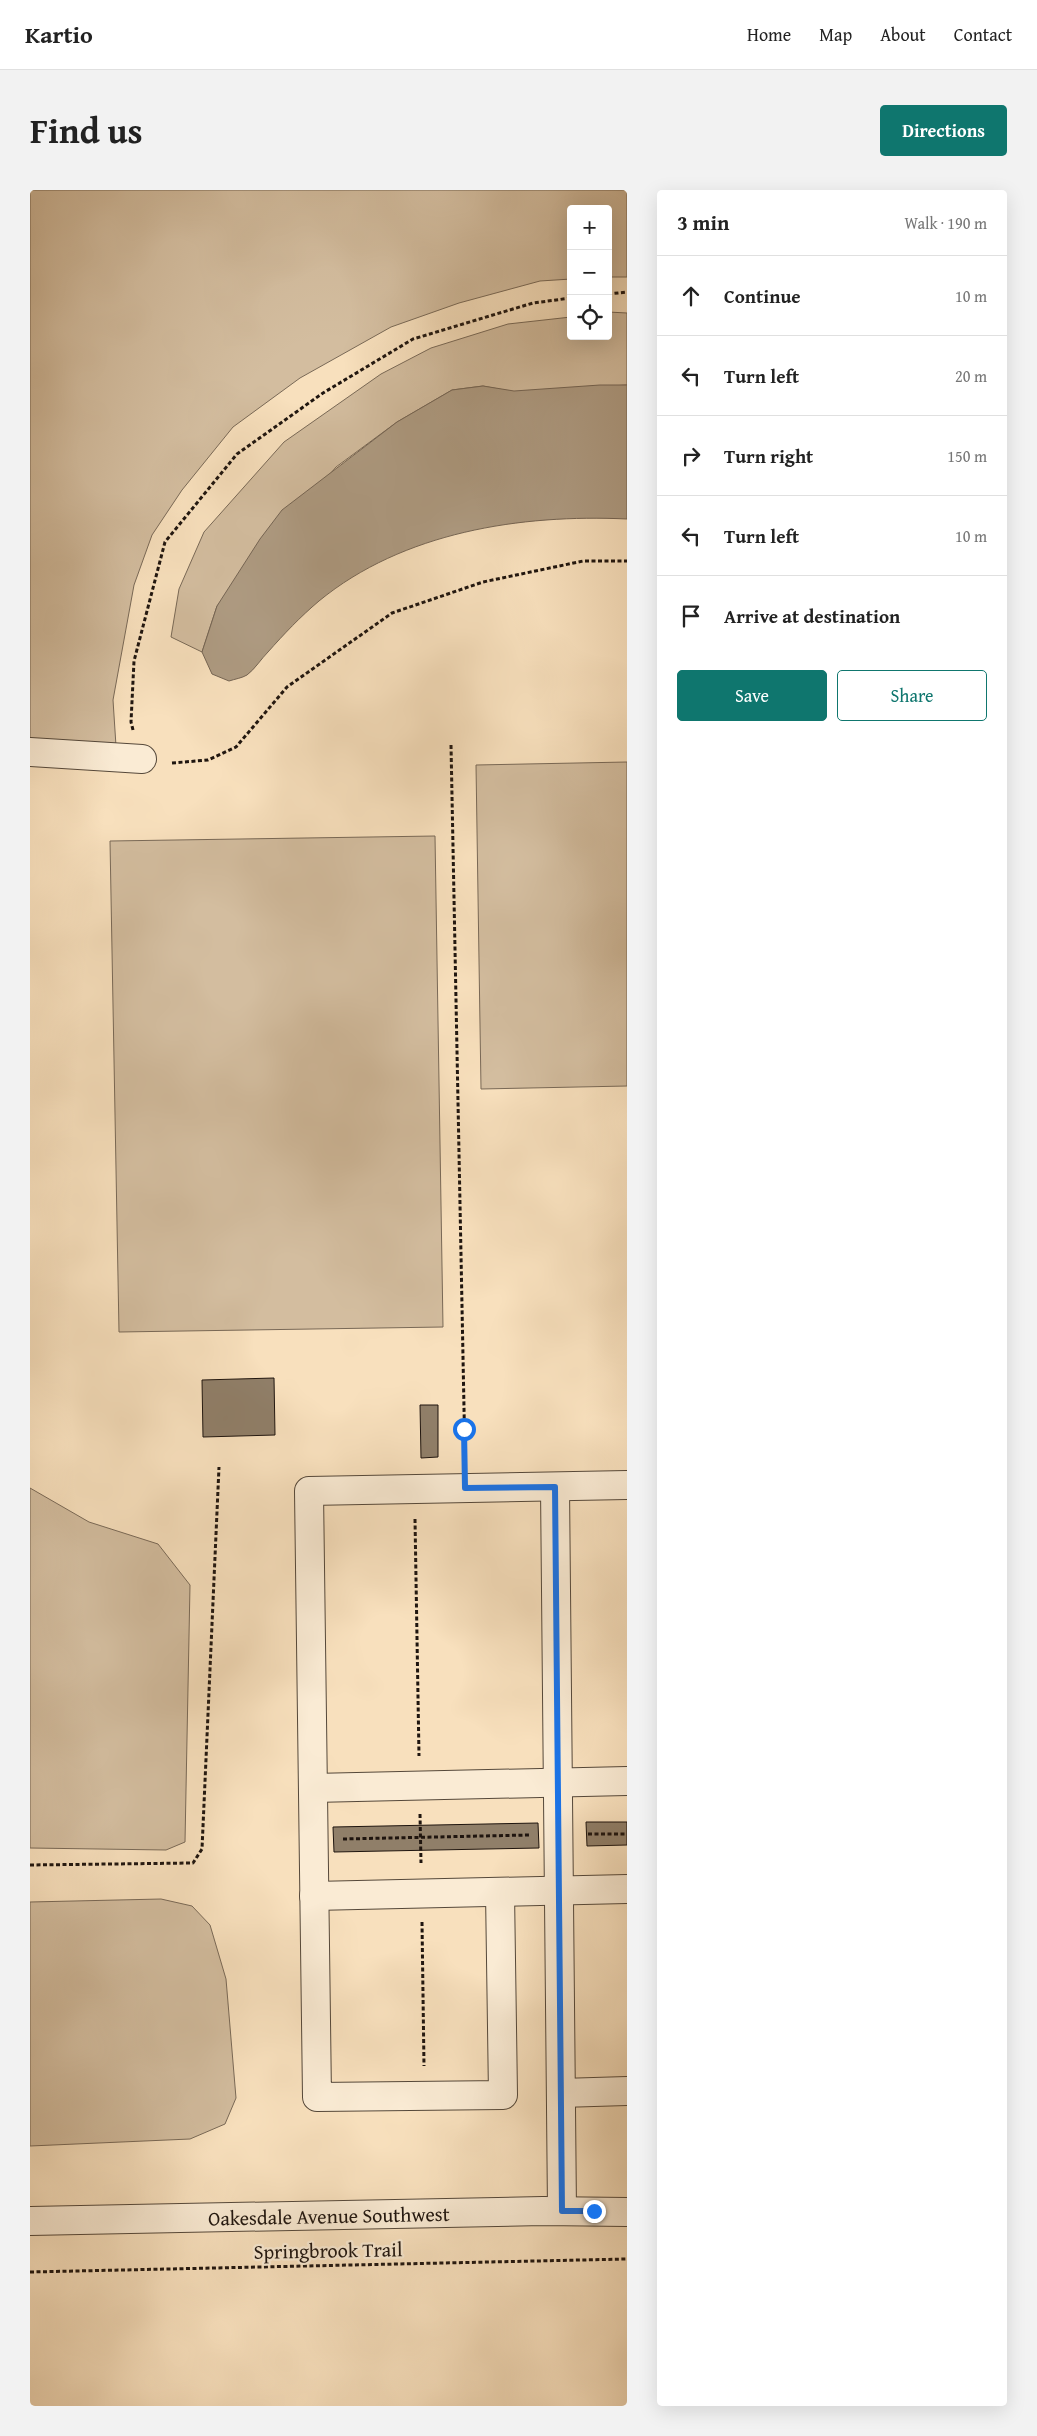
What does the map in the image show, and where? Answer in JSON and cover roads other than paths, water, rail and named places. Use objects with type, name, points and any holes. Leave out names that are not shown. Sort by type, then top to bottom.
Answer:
[{"type":"street","points":[[30,752],[142,760]]},
{"type":"street","points":[[500,1892],[503,2095],[317,2097],[309,1490],[627,1485]]},
{"type":"street","points":[[555,1487],[562,2211]]},
{"type":"street","points":[[313,1788],[627,1781]]},
{"type":"street","points":[[314,1896],[627,1889]]},
{"type":"street","points":[[561,2093],[627,2091]]},
{"type":"street","name":"Oakesdale Avenue Southwest","points":[[30,2221],[562,2211],[627,2212]]}]
